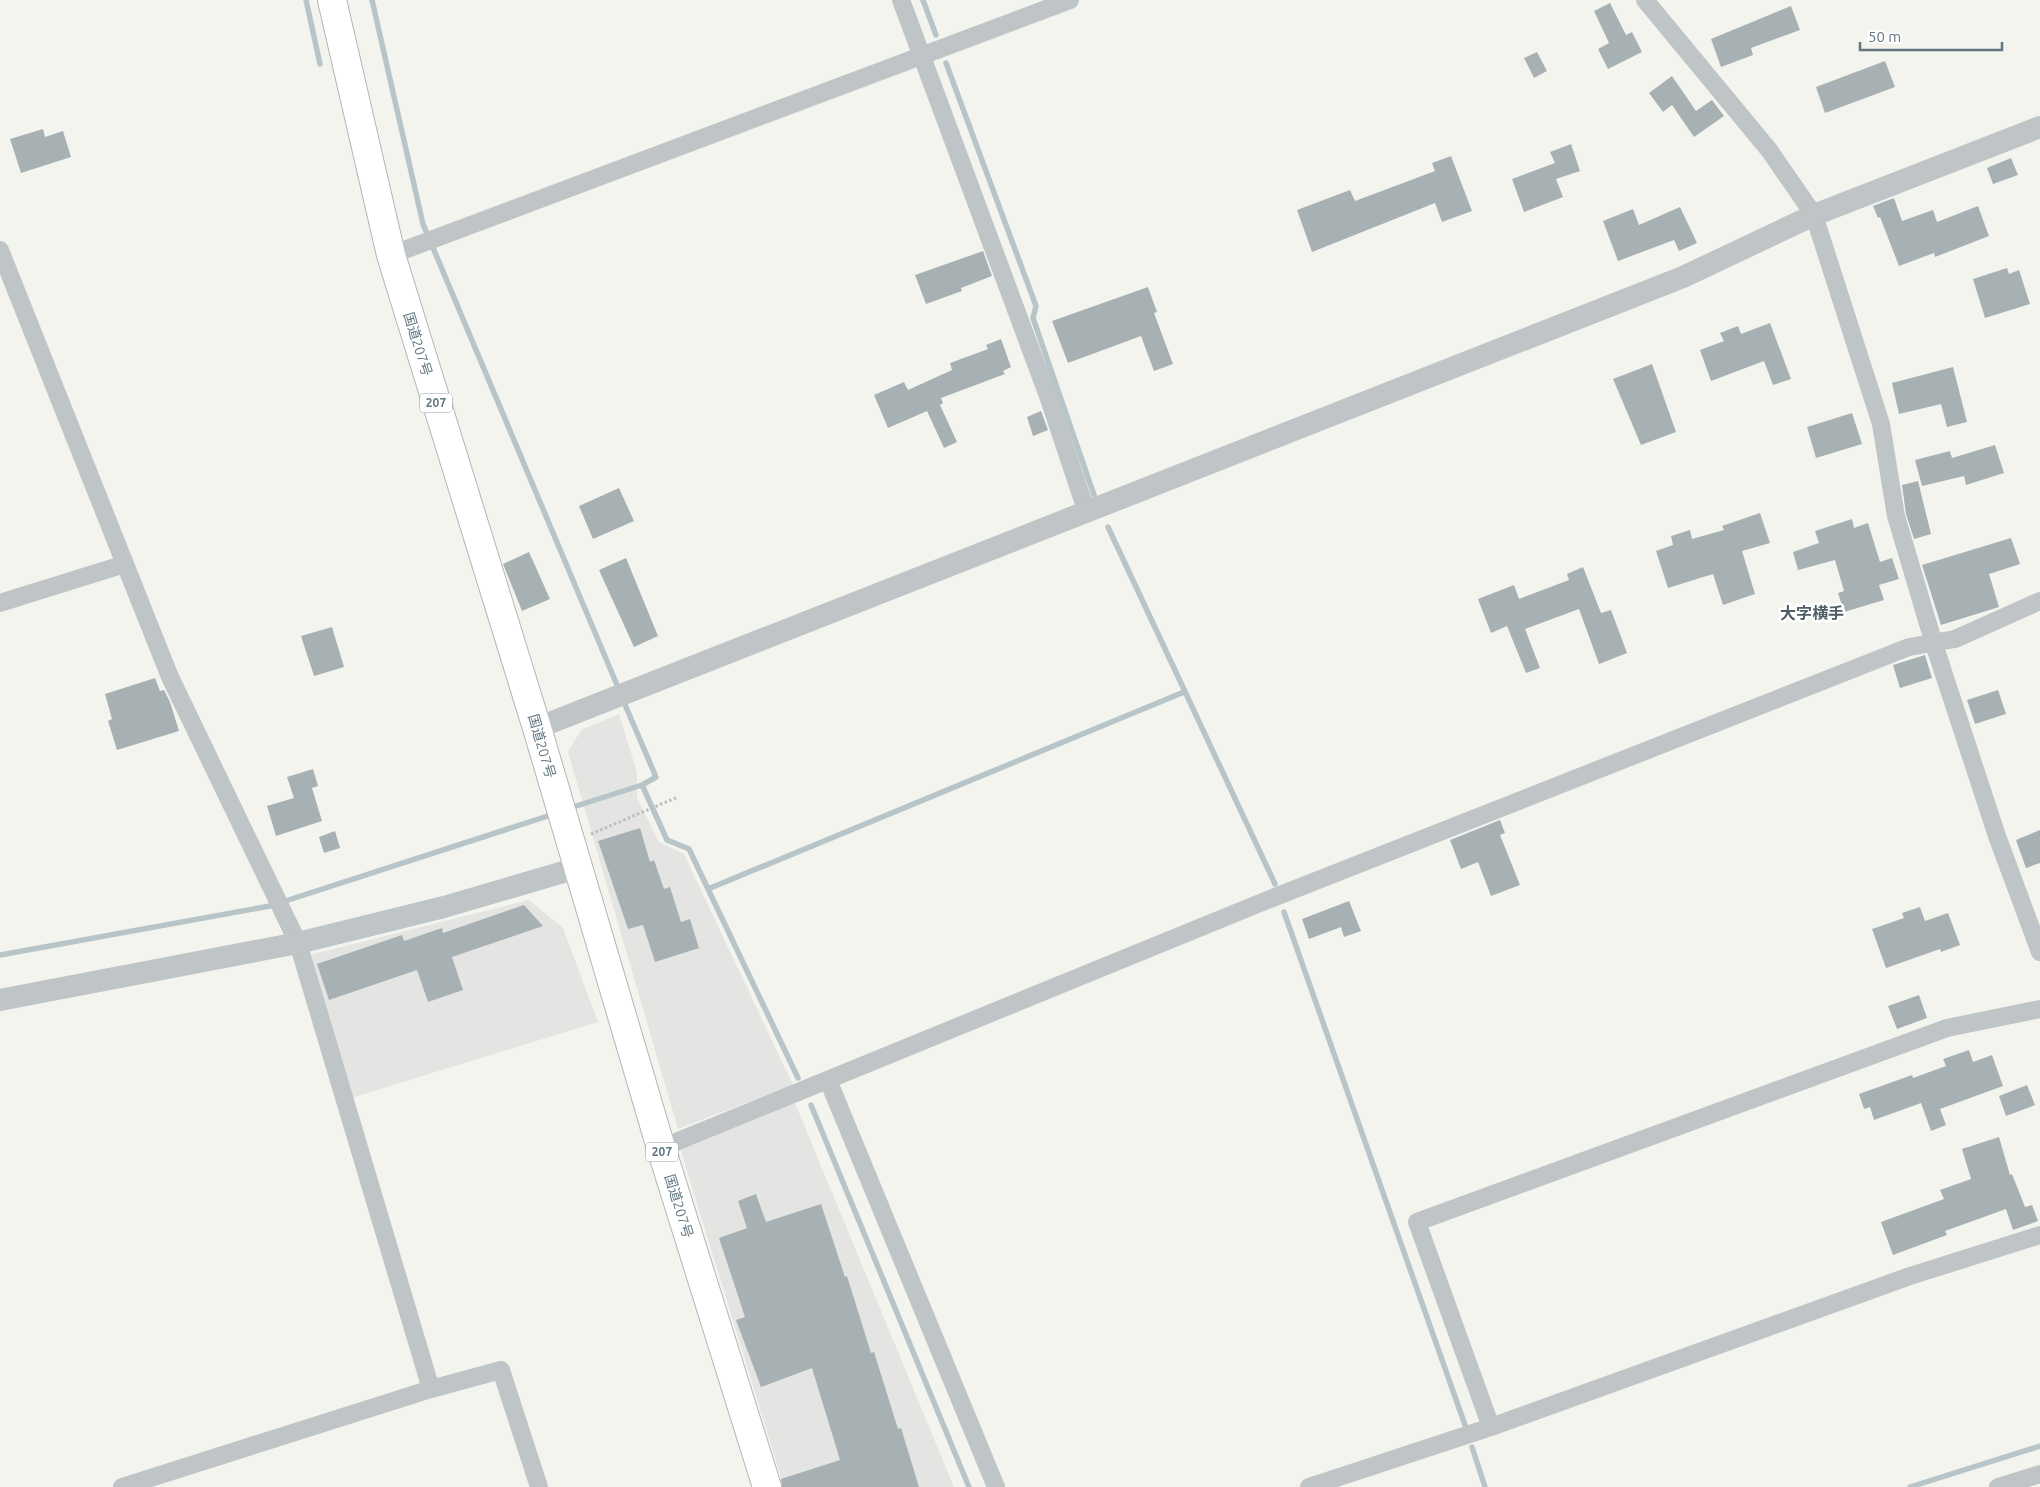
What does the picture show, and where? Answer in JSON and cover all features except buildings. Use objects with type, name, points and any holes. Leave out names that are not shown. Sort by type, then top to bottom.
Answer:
[{"type":"highway","name":"国道207号","points":[[332,0],[391,255],[537,728],[661,1148],[767,1487]]},
{"type":"street","points":[[902,0],[1048,396],[1087,513]]},
{"type":"street","points":[[391,255],[1070,0]]},
{"type":"street","points":[[1645,0],[1769,150],[1814,214],[1881,424],[1896,516],[1934,644],[1997,836],[2040,952]]},
{"type":"street","points":[[537,728],[1683,277],[1814,214],[2040,127]]},
{"type":"street","points":[[0,250],[170,677],[298,943],[431,1389]]},
{"type":"street","points":[[0,603],[125,564]]},
{"type":"street","points":[[661,1148],[1265,901],[1909,647],[1955,640],[2040,601]]},
{"type":"street","points":[[0,1000],[298,943],[444,907],[574,855]]},
{"type":"street","points":[[1491,1427],[1416,1222],[1947,1028],[2040,1009]]},
{"type":"street","points":[[828,1080],[996,1487]]},
{"type":"street","points":[[1309,1487],[1491,1427],[1910,1276],[2040,1234]]},
{"type":"street","points":[[122,1487],[431,1389],[501,1370],[539,1487]]},
{"type":"street","points":[[1998,1487],[2040,1474]]},
{"type":"path","points":[[574,855],[644,812],[678,797]]},
{"type":"shaded area","points":[[619,714],[637,772],[637,798],[659,842],[684,854],[793,1085],[678,1129],[568,752],[581,730]]},
{"type":"shaded area","points":[[529,900],[563,928],[598,1022],[348,1099],[305,956]]},
{"type":"shaded area","points":[[795,1103],[954,1487],[784,1487],[680,1148]]},
{"type":"waterway","points":[[306,0],[320,64]]},
{"type":"waterway","points":[[372,0],[423,224],[620,692]]},
{"type":"waterway","points":[[923,0],[936,35]]},
{"type":"waterway","points":[[946,63],[1036,306],[1033,318],[1094,495]]},
{"type":"waterway","points":[[1108,527],[1275,884]]},
{"type":"waterway","points":[[708,889],[1184,692]]},
{"type":"waterway","points":[[567,809],[642,785],[656,777],[623,700]]},
{"type":"waterway","points":[[642,785],[667,840],[689,849],[798,1078]]},
{"type":"waterway","points":[[0,955],[270,906],[554,814]]},
{"type":"waterway","points":[[1284,912],[1465,1425]]},
{"type":"waterway","points":[[811,1105],[969,1487]]},
{"type":"waterway","points":[[1910,1487],[2040,1446]]},
{"type":"waterway","points":[[1472,1447],[1485,1487]]},
{"type":"district","name":"大字横手","points":[[1812,613]]}]
